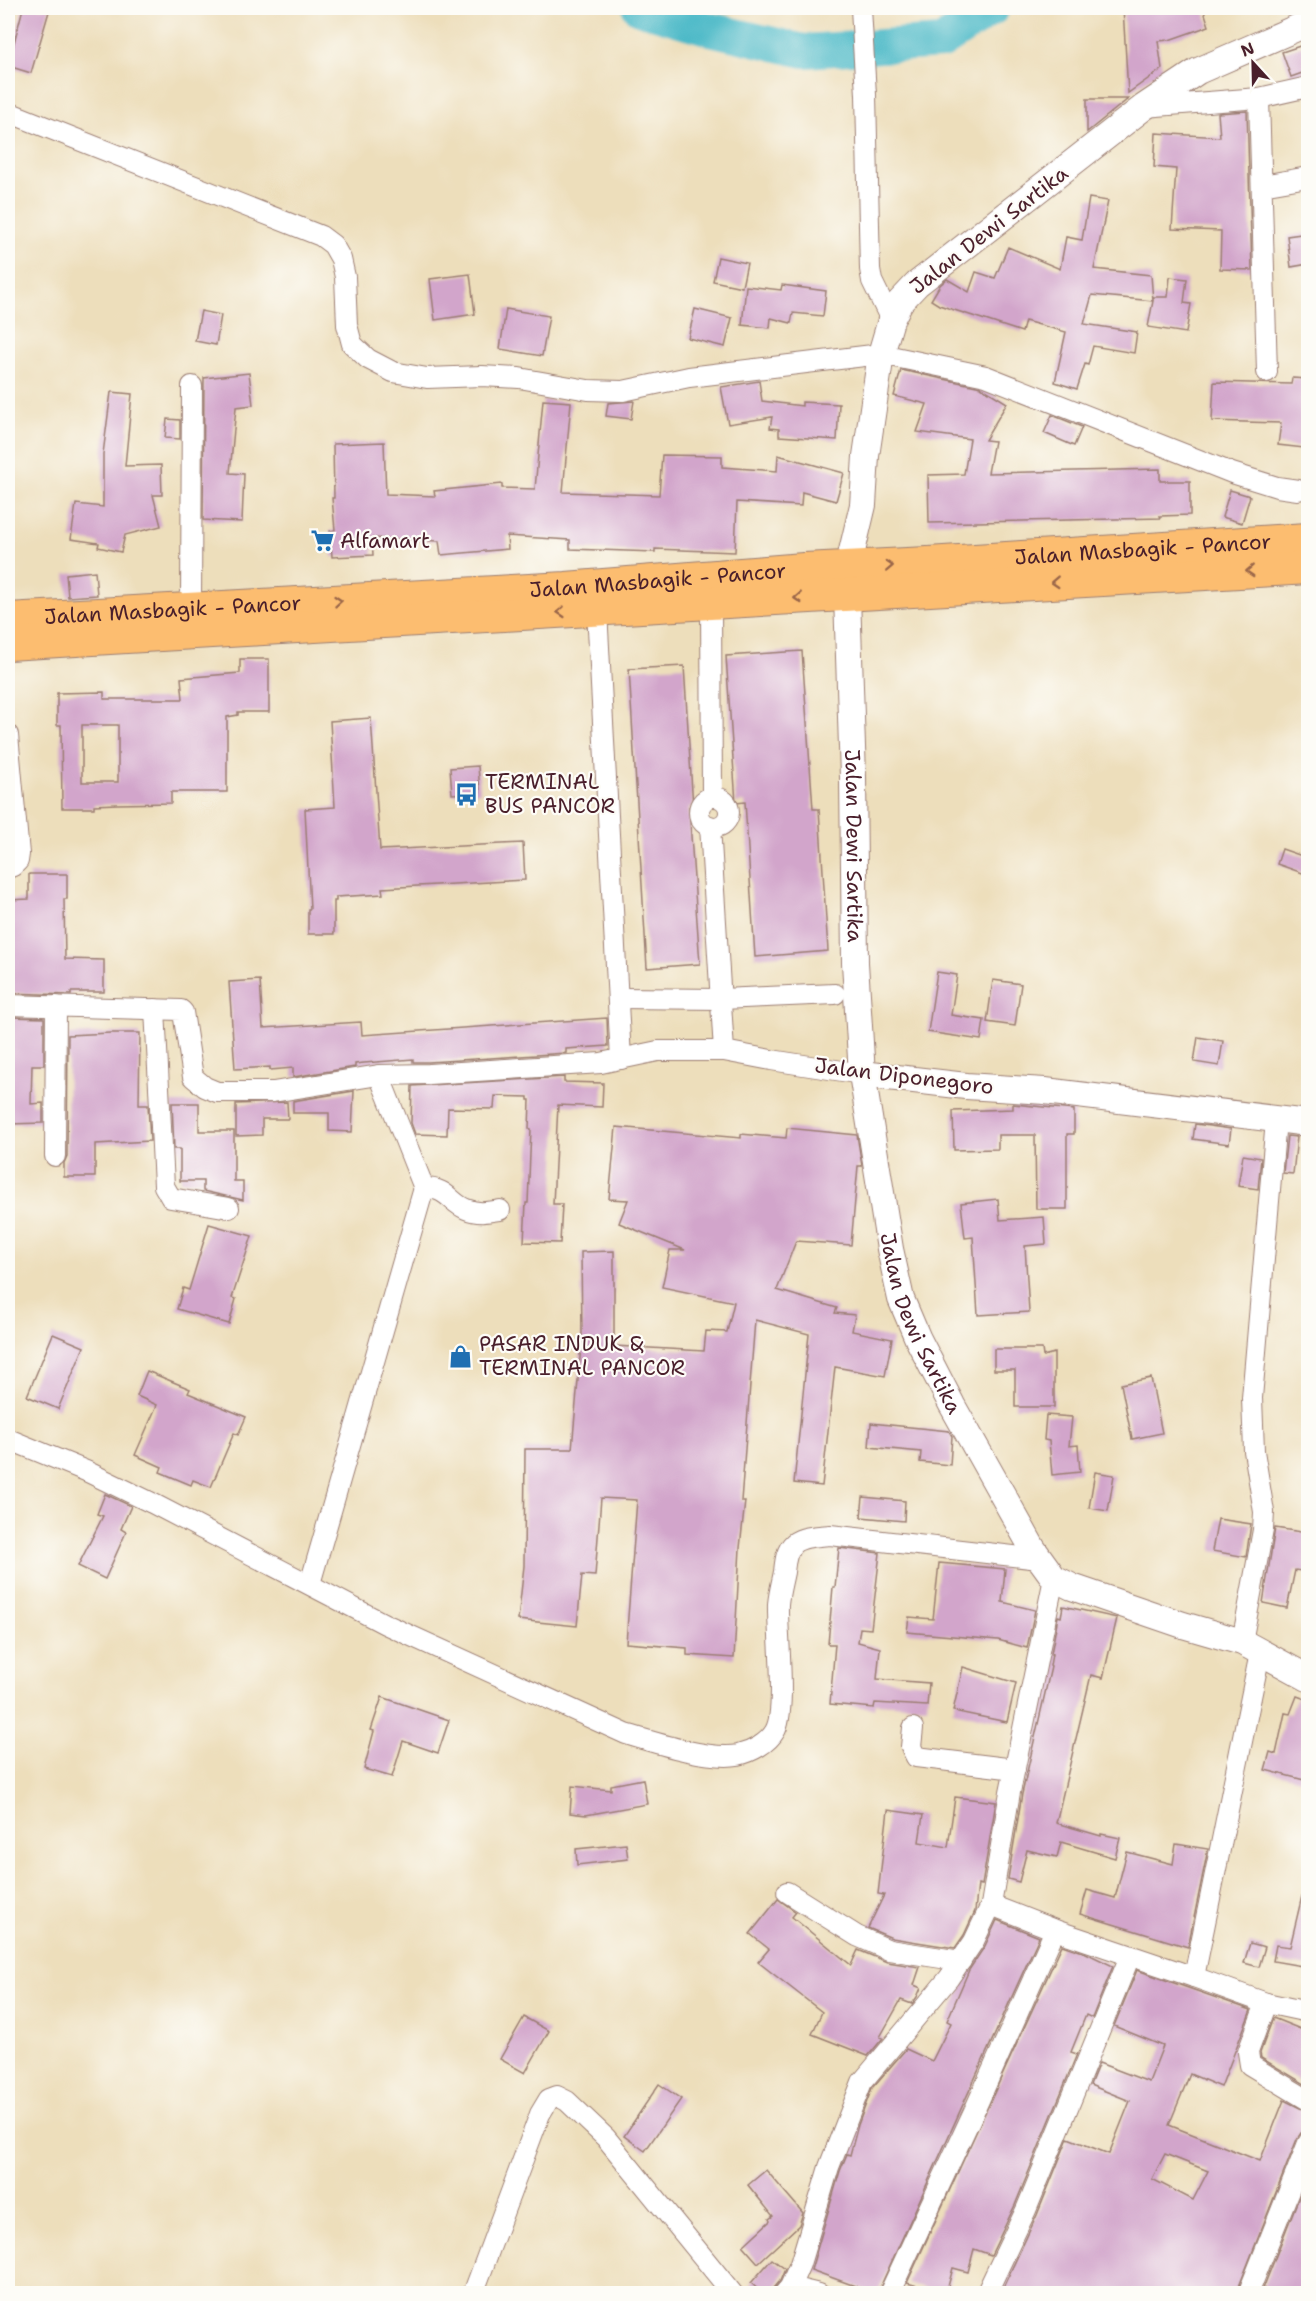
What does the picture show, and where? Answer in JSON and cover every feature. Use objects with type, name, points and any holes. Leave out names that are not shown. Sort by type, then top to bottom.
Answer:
[{"type":"main road","name":"Jalan Masbagik - Pancor","points":[[8,644],[711,603],[848,582],[1308,539]]},
{"type":"main road","name":"Jalan Masbagik - Pancor","points":[[8,619],[554,588],[804,569],[848,582],[1308,568]]},
{"type":"street","points":[[861,8],[866,95],[870,269],[872,281],[891,320]]},
{"type":"street","name":"Jalan Dewi Sartika","points":[[1047,1568],[952,1405],[918,1339],[901,1299],[890,1249],[862,1074],[855,963],[848,582],[863,505],[866,456],[881,354],[891,320],[900,302],[917,284],[1144,108],[1198,71],[1308,23]]},
{"type":"street","points":[[1144,108],[1259,98],[1308,87]]},
{"type":"street","points":[[1259,98],[1267,372]]},
{"type":"street","points":[[8,112],[321,236],[333,245],[341,259],[345,277],[347,325],[352,344],[368,359],[393,372],[427,378],[482,376],[519,378],[588,390],[623,391],[689,377],[881,354],[986,376],[1232,473],[1277,487],[1298,490]]},
{"type":"street","points":[[1262,185],[1308,177]]},
{"type":"street","points":[[192,386],[192,607]]},
{"type":"street","points":[[711,603],[712,797],[724,801],[729,813],[723,824],[710,826],[723,999],[724,1051]]},
{"type":"street","points":[[597,610],[621,1059]]},
{"type":"street","points":[[8,735],[19,854],[18,861],[8,868]]},
{"type":"street","points":[[618,998],[723,999],[835,994]]},
{"type":"street","points":[[8,1005],[155,1009],[164,1186],[171,1198],[230,1208]]},
{"type":"street","points":[[55,1156],[56,1006]]},
{"type":"street","name":"Jalan Diponegoro","points":[[155,1009],[182,1011],[194,1077],[205,1087],[217,1092],[273,1092],[379,1075],[542,1068],[621,1059],[665,1051],[724,1051],[862,1074],[966,1086],[1045,1091],[1308,1123]]},
{"type":"street","points":[[310,1584],[424,1188],[379,1075]]},
{"type":"street","points":[[1194,1977],[1251,1648],[1263,1530],[1264,1512],[1254,1451],[1252,1398],[1276,1120]]},
{"type":"street","points":[[424,1188],[432,1188],[447,1194],[464,1209],[479,1213],[500,1210]]},
{"type":"street","points":[[8,1439],[86,1471],[221,1537],[385,1624],[626,1734],[704,1753],[736,1755],[752,1751],[776,1730],[781,1700],[778,1602],[787,1553],[795,1542],[809,1537],[830,1535],[1047,1568],[1072,1587],[1251,1648],[1308,1678]]},
{"type":"street","points":[[819,2294],[787,2290],[800,2264],[830,2167],[862,2082],[961,1961],[991,1905],[1047,1568]]},
{"type":"street","points":[[913,1728],[911,1747],[916,1757],[1015,1769]]},
{"type":"street","points":[[787,1892],[857,1935],[889,1950],[961,1961]]},
{"type":"street","points":[[991,1905],[1055,1930],[1266,2003],[1308,2012]]},
{"type":"street","points":[[889,2294],[1055,1930]]},
{"type":"street","points":[[986,2294],[1026,2211],[1130,1956]]},
{"type":"street","points":[[1266,2003],[1248,2052],[1250,2065],[1308,2100]]},
{"type":"street","points":[[473,2294],[540,2114],[549,2099],[557,2096],[567,2101],[606,2138],[733,2294]]},
{"type":"street","points":[[1248,2294],[1308,2143]]},
{"type":"building","points":[[23,8],[50,8],[31,73],[8,66]]},
{"type":"building","points":[[1123,8],[1203,8],[1209,26],[1169,40],[1158,41],[1162,69],[1128,93]]},
{"type":"building","points":[[1303,45],[1308,71],[1291,77],[1282,52]]},
{"type":"building","points":[[1087,99],[1128,99],[1087,132]]},
{"type":"building","points":[[1247,111],[1252,270],[1220,269],[1221,231],[1172,229],[1176,169],[1154,167],[1156,133],[1220,137],[1218,113]]},
{"type":"building","points":[[1089,198],[1108,201],[1094,269],[1151,275],[1153,301],[1092,295],[1084,324],[1137,332],[1134,353],[1093,346],[1088,365],[1085,364],[1077,389],[1055,382],[1066,332],[1025,321],[1022,332],[939,305],[931,300],[940,285],[947,279],[969,292],[976,272],[995,278],[1008,247],[1060,269],[1066,237],[1082,240]]},
{"type":"building","points":[[1308,233],[1308,264],[1291,267],[1287,236]]},
{"type":"building","points":[[718,257],[747,263],[742,287],[713,281]]},
{"type":"building","points":[[470,274],[475,314],[435,320],[430,279]]},
{"type":"building","points":[[1170,277],[1187,279],[1184,303],[1191,304],[1186,333],[1148,327],[1153,297],[1168,297]]},
{"type":"building","points":[[782,285],[826,291],[823,316],[793,313],[791,323],[771,318],[770,328],[742,325],[746,286],[781,290]]},
{"type":"building","points":[[506,309],[549,316],[542,356],[500,349]]},
{"type":"building","points":[[695,309],[732,318],[725,347],[688,338]]},
{"type":"building","points":[[201,311],[221,315],[216,345],[195,341]]},
{"type":"building","points":[[901,370],[981,387],[1007,403],[985,440],[994,441],[988,473],[1160,469],[1160,481],[1190,481],[1190,515],[1160,516],[1161,518],[929,523],[928,475],[964,474],[970,439],[917,432],[927,404],[894,396]]},
{"type":"building","points":[[249,373],[253,405],[236,407],[230,473],[244,474],[242,522],[203,520],[204,378]]},
{"type":"building","points":[[1292,378],[1308,379],[1304,448],[1278,445],[1281,423],[1212,421],[1214,382],[1291,384]]},
{"type":"building","points":[[759,381],[762,401],[802,406],[802,402],[839,404],[837,440],[779,436],[779,429],[770,428],[772,417],[728,424],[721,387]]},
{"type":"building","points":[[111,392],[132,394],[125,466],[161,465],[162,495],[153,495],[161,526],[125,535],[121,552],[98,547],[99,543],[71,539],[76,504],[103,507],[103,454]]},
{"type":"building","points":[[543,400],[571,402],[563,492],[659,495],[662,455],[722,456],[722,467],[777,471],[778,455],[844,473],[836,501],[802,492],[801,506],[737,502],[735,552],[570,549],[570,540],[507,536],[508,549],[441,555],[439,541],[372,538],[373,555],[332,557],[330,531],[335,530],[332,498],[334,498],[333,444],[384,442],[386,494],[435,496],[434,491],[502,484],[502,488],[535,489]]},
{"type":"building","points":[[634,401],[631,419],[606,416],[608,403]]},
{"type":"building","points":[[1052,415],[1082,427],[1074,446],[1044,433]]},
{"type":"building","points":[[167,419],[180,420],[180,439],[165,438]]},
{"type":"building","points":[[1230,490],[1250,496],[1242,523],[1222,517]]},
{"type":"building","points":[[95,571],[97,595],[68,597],[66,574]]},
{"type":"building","points":[[802,651],[813,809],[819,809],[828,951],[755,957],[745,802],[736,803],[726,656]]},
{"type":"building","points":[[240,659],[269,659],[269,712],[238,712],[238,715],[227,717],[227,792],[171,792],[171,803],[62,808],[61,725],[57,725],[57,693],[104,692],[104,699],[183,699],[181,678],[240,673]],"holes":[[[82,725],[118,725],[118,782],[82,782]]]},
{"type":"building","points":[[684,666],[693,807],[689,807],[700,964],[647,968],[629,669]]},
{"type":"building","points":[[371,718],[380,850],[523,843],[525,880],[382,888],[383,894],[336,897],[334,934],[308,934],[308,909],[310,909],[305,809],[335,807],[330,721]]},
{"type":"building","points":[[478,766],[480,792],[452,794],[450,768]]},
{"type":"building","points":[[1282,849],[1308,858],[1308,875],[1277,864]]},
{"type":"building","points":[[29,874],[67,874],[67,899],[64,899],[65,959],[104,960],[104,992],[71,992],[71,995],[8,993],[8,900],[29,899]]},
{"type":"building","points":[[937,972],[957,975],[951,1015],[984,1020],[981,1040],[928,1032]]},
{"type":"building","points":[[260,980],[263,1028],[361,1022],[362,1035],[607,1018],[608,1046],[566,1049],[566,1053],[428,1062],[413,1062],[413,1059],[364,1063],[355,1064],[355,1067],[293,1077],[293,1068],[235,1069],[229,982]]},
{"type":"building","points":[[993,980],[1021,984],[1015,1026],[987,1022]]},
{"type":"building","points":[[8,1017],[44,1018],[44,1065],[32,1065],[31,1104],[43,1103],[43,1123],[8,1124]]},
{"type":"building","points":[[140,1033],[139,1105],[148,1105],[150,1141],[95,1144],[95,1177],[64,1177],[64,1163],[67,1156],[68,1035]]},
{"type":"building","points":[[1198,1037],[1223,1041],[1219,1066],[1194,1062]]},
{"type":"building","points":[[564,1077],[564,1082],[603,1083],[602,1107],[558,1105],[553,1204],[562,1204],[560,1243],[524,1242],[531,1129],[529,1129],[530,1100],[528,1097],[495,1096],[494,1109],[448,1108],[447,1135],[415,1134],[411,1123],[412,1086]]},
{"type":"building","points":[[354,1091],[352,1132],[329,1131],[329,1113],[293,1113],[293,1101]]},
{"type":"building","points":[[287,1102],[288,1119],[262,1119],[262,1135],[236,1136],[236,1104]]},
{"type":"building","points":[[172,1103],[199,1103],[199,1131],[234,1131],[234,1181],[243,1181],[243,1200],[203,1191],[203,1181],[180,1181],[180,1149],[174,1149]]},
{"type":"building","points":[[1013,1104],[1074,1110],[1074,1134],[1067,1134],[1067,1209],[1036,1209],[1035,1135],[998,1135],[998,1149],[954,1150],[953,1111],[1013,1109]]},
{"type":"building","points":[[1195,1124],[1231,1129],[1229,1144],[1193,1139]]},
{"type":"building","points":[[616,1127],[741,1138],[741,1134],[786,1138],[787,1128],[857,1135],[862,1166],[858,1166],[851,1245],[796,1241],[777,1290],[837,1308],[835,1313],[855,1315],[852,1331],[892,1339],[885,1376],[835,1367],[822,1486],[794,1483],[809,1334],[755,1320],[741,1501],[745,1501],[734,1658],[687,1655],[687,1648],[626,1643],[637,1500],[601,1498],[595,1576],[582,1575],[577,1626],[518,1620],[524,1566],[525,1449],[572,1449],[582,1334],[581,1252],[614,1251],[614,1346],[704,1351],[706,1331],[727,1332],[734,1302],[662,1287],[670,1250],[685,1250],[619,1223],[628,1200],[609,1199]]},
{"type":"building","points":[[1287,1136],[1297,1137],[1293,1174],[1283,1173]]},
{"type":"building","points":[[1243,1155],[1261,1158],[1258,1189],[1238,1186]]},
{"type":"building","points":[[998,1199],[1000,1220],[1044,1217],[1046,1244],[1025,1246],[1029,1312],[978,1315],[973,1237],[965,1238],[961,1203]]},
{"type":"building","points":[[209,1224],[252,1236],[232,1298],[236,1299],[229,1324],[177,1309],[183,1288],[189,1290]]},
{"type":"building","points":[[53,1334],[84,1347],[58,1409],[27,1396]]},
{"type":"building","points":[[994,1349],[1042,1349],[1043,1356],[1054,1353],[1054,1407],[1015,1407],[1015,1370],[994,1370]]},
{"type":"building","points":[[147,1371],[190,1389],[188,1393],[246,1417],[238,1435],[234,1433],[211,1487],[193,1480],[191,1485],[160,1472],[162,1467],[135,1455],[157,1405],[137,1396]]},
{"type":"building","points":[[1151,1378],[1162,1433],[1132,1439],[1121,1384]]},
{"type":"building","points":[[1046,1415],[1072,1417],[1069,1446],[1078,1445],[1080,1472],[1052,1475],[1049,1441],[1044,1440]]},
{"type":"building","points":[[871,1423],[949,1431],[952,1436],[950,1465],[920,1462],[921,1452],[869,1447]]},
{"type":"building","points":[[1095,1472],[1114,1475],[1108,1511],[1089,1508]]},
{"type":"building","points":[[105,1494],[131,1506],[121,1529],[126,1532],[105,1579],[78,1566],[103,1516],[97,1514]]},
{"type":"building","points":[[863,1497],[905,1501],[904,1521],[861,1517]]},
{"type":"building","points":[[1218,1519],[1251,1524],[1246,1557],[1212,1551]]},
{"type":"building","points":[[1275,1528],[1308,1533],[1308,1572],[1295,1570],[1287,1608],[1263,1603]]},
{"type":"building","points":[[839,1548],[880,1553],[871,1629],[860,1628],[858,1642],[880,1648],[877,1679],[929,1683],[927,1706],[875,1703],[874,1708],[830,1704],[835,1644],[828,1644]]},
{"type":"building","points":[[939,1563],[1005,1569],[1002,1602],[1035,1610],[1027,1648],[998,1640],[907,1632],[909,1617],[933,1619]]},
{"type":"building","points":[[1063,1606],[1117,1618],[1103,1678],[1091,1675],[1056,1823],[1101,1836],[1101,1834],[1120,1838],[1115,1858],[1061,1842],[1057,1857],[1027,1850],[1019,1882],[1008,1879],[1022,1794],[1051,1667],[1058,1616],[1061,1617]]},
{"type":"building","points":[[963,1667],[1016,1683],[1007,1722],[953,1711]]},
{"type":"building","points":[[1297,1696],[1308,1700],[1308,1781],[1265,1770],[1270,1752],[1276,1754],[1285,1713],[1290,1714]]},
{"type":"building","points":[[382,1697],[449,1720],[438,1753],[403,1741],[392,1777],[364,1769],[374,1731],[371,1730]]},
{"type":"building","points":[[643,1779],[647,1804],[586,1815],[570,1813],[572,1786],[611,1790],[611,1785]]},
{"type":"building","points":[[955,1797],[996,1802],[982,1885],[978,1884],[975,1911],[964,1935],[955,1948],[892,1938],[868,1928],[884,1895],[878,1894],[888,1810],[923,1815],[919,1842],[948,1847]]},
{"type":"building","points":[[626,1844],[628,1859],[577,1865],[576,1849]]},
{"type":"building","points":[[1176,1844],[1208,1849],[1188,1947],[1080,1914],[1087,1890],[1115,1898],[1127,1852],[1173,1864]]},
{"type":"building","points":[[1302,1896],[1308,1897],[1308,1967],[1273,1961],[1276,1945],[1290,1947]]},
{"type":"building","points":[[778,1899],[796,1912],[792,1917],[851,1965],[858,1950],[887,1962],[920,1967],[914,1985],[921,1988],[917,1997],[912,2004],[901,2000],[880,2037],[883,2038],[868,2056],[812,2034],[822,2012],[758,1962],[769,1949],[750,1934]]},
{"type":"building","points":[[997,1920],[1039,1937],[877,2294],[811,2270],[840,2171],[847,2154],[850,2155],[872,2088],[906,2049],[932,2061],[951,2023],[947,2021],[969,1970],[985,1946]]},
{"type":"building","points":[[1250,1943],[1265,1947],[1259,1967],[1244,1963]]},
{"type":"building","points":[[1062,1945],[1113,1966],[1092,2018],[1086,2015],[1071,2052],[1077,2054],[1015,2205],[991,2255],[974,2249],[968,2272],[953,2268],[946,2294],[907,2283]]},
{"type":"building","points":[[1137,1970],[1251,2010],[1221,2087],[1190,2074],[1169,2125],[1260,2161],[1284,2100],[1308,2112],[1308,2131],[1301,2133],[1297,2139],[1236,2294],[1000,2294],[1037,2215],[1068,2138],[1109,2154],[1130,2101],[1090,2085],[1099,2063],[1149,2082],[1163,2046],[1114,2026]],"holes":[[[1165,2154],[1208,2171],[1193,2200],[1152,2179]]]},
{"type":"building","points":[[524,2017],[549,2031],[525,2073],[500,2059]]},
{"type":"building","points":[[1273,2018],[1308,2032],[1308,2086],[1261,2058],[1260,2053]]},
{"type":"building","points":[[659,2084],[681,2099],[645,2151],[624,2136]]},
{"type":"building","points":[[766,2170],[803,2213],[799,2225],[758,2263],[743,2246],[773,2216],[748,2185]]},
{"type":"building","points":[[1308,2174],[1308,2294],[1261,2294]]},
{"type":"building","points":[[772,2259],[785,2269],[780,2281],[769,2294],[763,2294],[751,2283]]},
{"type":"waterway","points":[[639,8],[710,29],[804,51],[942,42],[993,8]]},
{"type":"place","name":"Alfamart","points":[[322,541]]},
{"type":"place","name":"TERMINAL BUS PANCOR","points":[[467,794]]},
{"type":"place","name":"PASAR INDUK & TERMINAL PANCOR","points":[[461,1356]]}]
